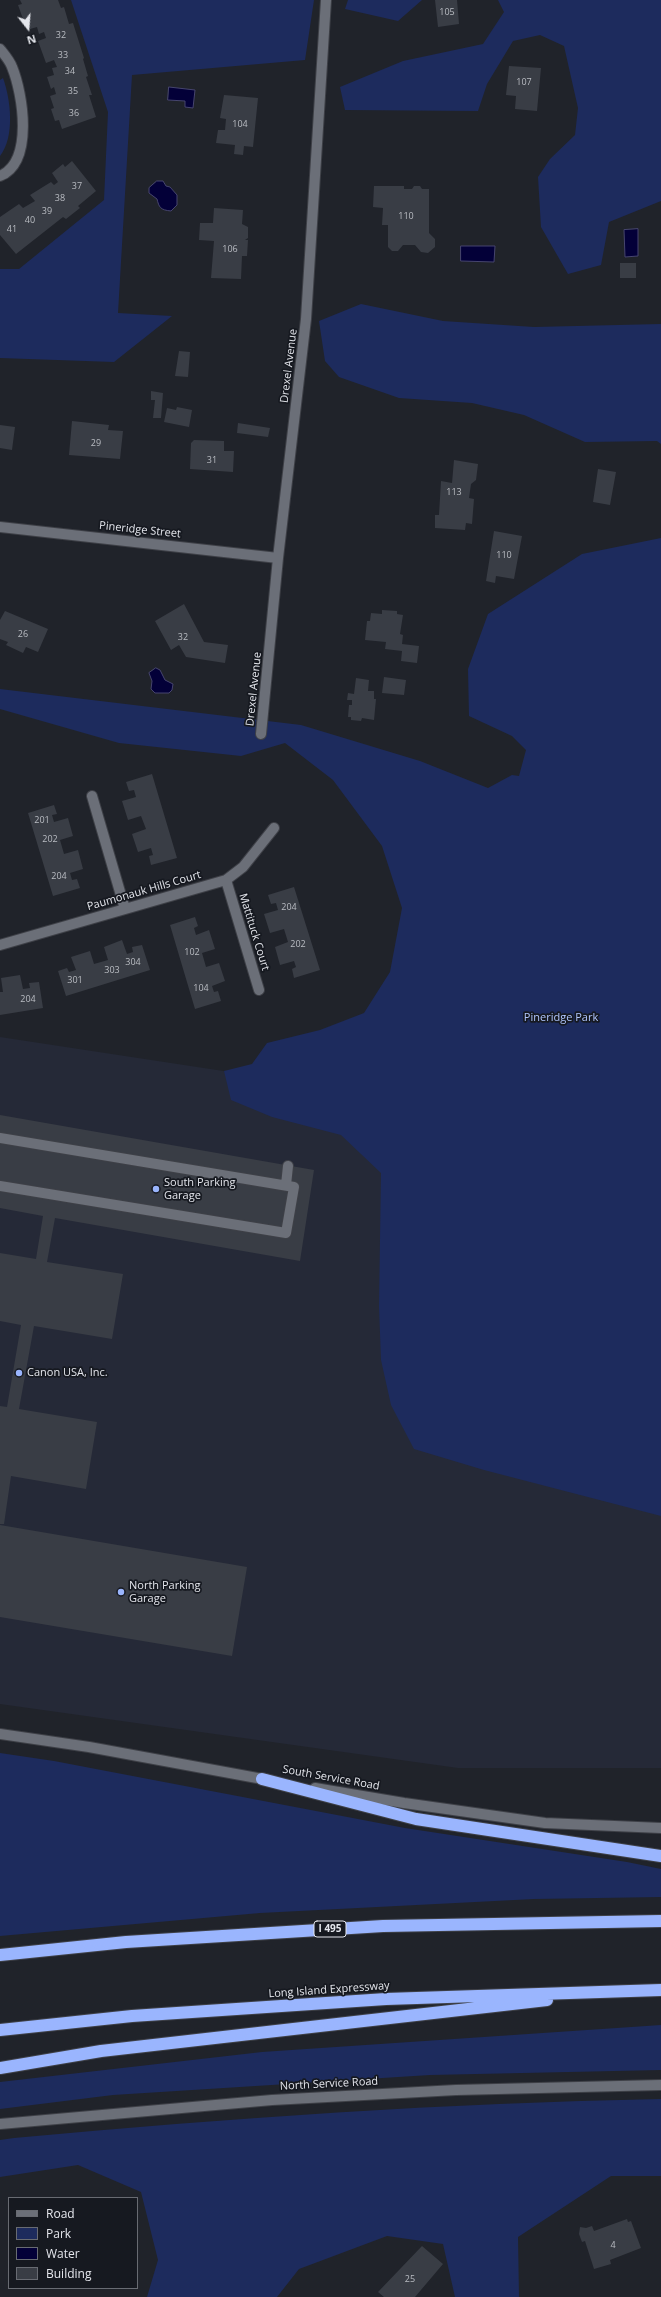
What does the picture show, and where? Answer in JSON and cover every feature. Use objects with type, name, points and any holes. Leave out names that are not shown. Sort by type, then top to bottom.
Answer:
[{"type":"highway","points":[[262,1778],[416,1819],[661,1856]]},
{"type":"highway","name":"I 495","points":[[0,1955],[126,1942],[383,1926],[661,1921]]},
{"type":"highway","points":[[0,2068],[101,2051],[641,1990]]},
{"type":"highway","name":"Long Island Expressway","points":[[0,2030],[132,2016],[386,2000],[661,1990]]},
{"type":"street","name":"Drexel Avenue","points":[[261,734],[278,558],[306,319],[326,0]]},
{"type":"street","points":[[0,49],[12,66],[17,82],[23,129],[23,141],[16,163],[0,176]]},
{"type":"street","name":"Pineridge Street","points":[[0,527],[278,558]]},
{"type":"street","points":[[92,796],[125,909]]},
{"type":"street","name":"Paumonauk Hills Court","points":[[0,945],[226,880],[243,867],[274,828]]},
{"type":"street","name":"Mattituck Court","points":[[226,880],[259,990]]},
{"type":"street","points":[[0,1138],[294,1187],[286,1233],[0,1186]]},
{"type":"street","points":[[286,1186],[288,1166]]},
{"type":"street","name":"South Service Road","points":[[0,1734],[89,1747],[404,1803],[545,1822],[661,1828]]},
{"type":"street","name":"North Service Road","points":[[0,2124],[272,2100],[456,2090],[661,2085]]},
{"type":"shaded area","points":[[0,1037],[552,1121],[661,1376],[661,1768],[458,1768],[0,1704]]},
{"type":"green space","points":[[71,0],[314,0],[305,60],[132,75],[118,313],[172,316],[114,362],[0,358],[0,269],[19,269],[104,200],[108,112]]},
{"type":"green space","points":[[348,0],[422,0],[398,21],[345,9]]},
{"type":"green space","points":[[498,0],[661,0],[661,201],[609,222],[601,265],[568,274],[541,227],[538,177],[550,159],[575,135],[578,108],[564,46],[540,35],[513,41],[487,84],[478,111],[345,110],[340,87],[403,61],[483,44],[504,12]]},
{"type":"green space","points":[[3,78],[10,107],[10,129],[5,148],[0,156],[0,80]]},
{"type":"green space","points":[[361,304],[443,321],[534,327],[661,324],[661,444],[657,441],[585,442],[524,415],[472,403],[399,398],[339,377],[325,361],[319,321]]},
{"type":"green space","name":"Pineridge Park","points":[[661,538],[661,1516],[484,1470],[414,1449],[391,1405],[381,1360],[379,1306],[381,1173],[341,1135],[272,1117],[231,1100],[224,1071],[252,1064],[267,1043],[320,1030],[364,1013],[390,972],[402,908],[382,846],[333,780],[285,743],[241,756],[119,743],[0,709],[0,689],[301,725],[420,761],[488,788],[512,775],[519,776],[526,750],[512,736],[469,716],[468,669],[488,614],[582,554]]},
{"type":"green space","points":[[0,1753],[54,1761],[405,1828],[627,1862],[661,1869],[661,1897],[534,1899],[260,1913],[0,1936]]},
{"type":"green space","points":[[661,2025],[661,2070],[430,2075],[113,2095],[0,2109],[0,2082],[262,2052]]},
{"type":"green space","points":[[661,2099],[661,2176],[611,2176],[518,2237],[519,2297],[455,2297],[443,2244],[387,2236],[299,2269],[277,2297],[147,2297],[158,2260],[141,2192],[78,2165],[0,2177],[0,2140],[14,2138],[338,2112],[499,2104]]},
{"type":"water","points":[[169,87],[195,90],[193,108],[185,107],[185,101],[168,100]]},
{"type":"water","points":[[157,181],[163,181],[166,186],[170,187],[177,195],[177,205],[171,211],[161,208],[157,199],[149,193],[149,188]]},
{"type":"water","points":[[638,229],[638,256],[625,257],[624,230]]},
{"type":"water","points":[[461,246],[495,246],[494,262],[461,261]]},
{"type":"water","points":[[156,668],[160,670],[165,680],[173,684],[172,690],[169,693],[155,693],[151,689],[152,681],[149,673]]},
{"type":"building","points":[[20,0],[58,0],[61,8],[64,7],[69,24],[73,23],[84,58],[88,76],[86,77],[92,95],[89,95],[96,117],[62,129],[59,120],[55,121],[51,109],[54,108],[50,96],[56,94],[54,87],[51,89],[47,77],[54,75],[52,68],[57,67],[54,60],[46,63],[38,41],[46,38],[44,32],[39,34],[37,27],[30,29],[26,18],[23,19],[18,5],[22,4]]},
{"type":"building","points":[[435,0],[457,0],[459,24],[438,27]]},
{"type":"building","points":[[509,66],[541,68],[537,111],[515,109],[516,96],[506,95]]},
{"type":"building","points":[[224,95],[258,98],[253,147],[244,146],[243,155],[234,154],[235,145],[216,143],[218,130],[225,130],[226,119],[220,118]]},
{"type":"building","points":[[72,161],[96,191],[78,206],[80,208],[66,219],[63,217],[16,254],[0,235],[0,217],[19,204],[23,208],[35,201],[30,195],[51,182],[54,185],[58,182],[52,173],[63,164],[65,167]]},
{"type":"building","points":[[374,186],[404,186],[404,189],[412,189],[414,186],[420,186],[422,189],[429,189],[429,233],[435,239],[435,247],[428,253],[421,252],[415,245],[403,245],[398,251],[392,251],[388,247],[388,225],[382,225],[383,208],[373,207]]},
{"type":"building","points":[[214,208],[243,210],[242,224],[248,227],[248,238],[245,240],[248,240],[247,256],[242,256],[241,279],[211,278],[214,241],[199,240],[200,223],[213,223]]},
{"type":"building","points":[[620,263],[636,263],[636,278],[620,278]]},
{"type":"building","points":[[179,351],[190,352],[188,377],[175,376]]},
{"type":"building","points":[[151,391],[163,393],[161,418],[153,418],[155,400],[151,400]]},
{"type":"building","points":[[177,407],[192,410],[189,427],[164,422],[167,408],[176,410]]},
{"type":"building","points":[[72,421],[109,425],[108,430],[123,431],[120,459],[69,455]]},
{"type":"building","points":[[238,423],[270,428],[268,437],[237,433]]},
{"type":"building","points":[[0,425],[15,427],[12,450],[0,448]]},
{"type":"building","points":[[194,440],[224,441],[224,451],[234,451],[233,472],[190,469],[191,443]]},
{"type":"building","points":[[454,460],[478,464],[476,480],[471,484],[469,498],[474,499],[472,524],[466,523],[465,530],[435,528],[435,515],[439,515],[441,481],[452,483]]},
{"type":"building","points":[[598,469],[616,472],[610,505],[593,502]]},
{"type":"building","points":[[494,531],[522,536],[514,579],[496,576],[495,583],[486,581]]},
{"type":"building","points":[[184,604],[204,642],[228,645],[225,663],[186,657],[179,645],[171,650],[155,621]]},
{"type":"building","points":[[382,610],[397,611],[397,614],[403,615],[400,634],[403,635],[402,644],[419,646],[417,663],[401,661],[402,651],[385,649],[386,642],[365,640],[367,621],[370,621],[371,613],[382,614]]},
{"type":"building","points":[[5,611],[48,629],[38,652],[26,647],[23,653],[6,645],[8,642],[0,639],[0,620]]},
{"type":"building","points":[[384,677],[406,680],[404,695],[382,693]]},
{"type":"building","points":[[356,678],[369,680],[368,691],[374,691],[374,699],[376,699],[374,720],[362,718],[361,721],[351,720],[351,717],[348,717],[349,705],[352,705],[352,700],[347,700],[348,693],[354,694]]},
{"type":"building","points":[[152,774],[177,858],[151,865],[149,856],[153,855],[151,848],[138,852],[132,834],[146,829],[141,816],[128,820],[122,801],[136,797],[134,790],[129,791],[126,782]]},
{"type":"building","points":[[54,805],[57,814],[52,815],[54,822],[68,818],[73,836],[60,840],[64,854],[78,850],[83,869],[70,873],[72,880],[77,879],[80,888],[53,896],[28,813]]},
{"type":"building","points":[[294,887],[320,970],[294,978],[292,969],[296,967],[294,961],[280,965],[275,947],[288,942],[284,929],[270,933],[264,914],[278,910],[276,903],[271,904],[268,895]]},
{"type":"building","points":[[195,917],[198,926],[194,928],[196,935],[209,930],[215,949],[202,953],[206,967],[219,963],[225,981],[212,986],[214,992],[218,991],[221,1001],[195,1009],[170,925]]},
{"type":"building","points":[[122,940],[127,954],[133,952],[132,947],[142,945],[150,970],[66,996],[58,971],[67,968],[69,972],[76,970],[71,957],[90,951],[94,964],[108,960],[104,947]]},
{"type":"building","points":[[20,975],[23,989],[30,988],[29,983],[39,982],[43,1008],[0,1015],[0,992],[3,992],[1,978]]},
{"type":"building","name":"South Parking Garage","points":[[0,1115],[314,1170],[300,1261],[55,1218],[47,1262],[123,1274],[112,1339],[34,1326],[19,1409],[97,1422],[86,1489],[11,1476],[4,1524],[0,1524],[0,1406],[7,1407],[21,1325],[0,1321],[0,1253],[36,1259],[43,1216],[0,1208]]},
{"type":"building","name":"North Parking Garage","points":[[0,1525],[247,1567],[232,1656],[0,1617]]},
{"type":"building","points":[[627,2219],[628,2222],[631,2221],[641,2248],[610,2260],[611,2264],[594,2269],[585,2241],[582,2242],[579,2234],[580,2227],[586,2228],[592,2226],[594,2231]]},
{"type":"building","points":[[422,2246],[443,2264],[415,2297],[384,2297],[378,2292]]},
{"type":"place","name":"South Parking Garage","points":[[156,1189]]},
{"type":"place","name":"Canon USA, Inc.","points":[[19,1373]]},
{"type":"place","name":"North Parking Garage","points":[[121,1592]]}]
